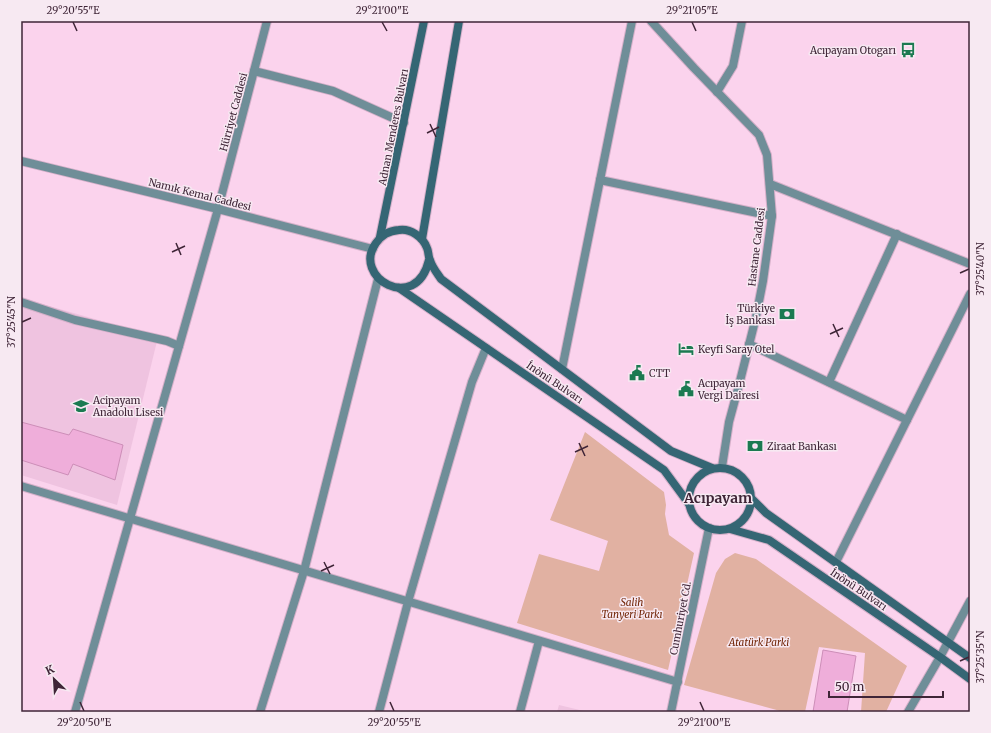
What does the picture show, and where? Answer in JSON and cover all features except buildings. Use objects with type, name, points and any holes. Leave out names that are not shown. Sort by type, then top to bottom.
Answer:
[{"type":"main road","name":"Adnan Menderes Bulvarı","points":[[380,237],[424,21]]},
{"type":"main road","points":[[422,239],[459,21]]},
{"type":"main road","points":[[401,230],[412,232],[422,239],[428,249],[430,260],[427,271],[420,280],[410,286],[399,288],[388,286],[378,279],[372,269],[371,258],[373,249],[380,237],[390,231],[401,230]]},
{"type":"main road","name":"İnönü Bulvarı","points":[[430,260],[441,279],[671,451],[712,468]]},
{"type":"main road","name":"İnönü Bulvarı","points":[[399,288],[664,470],[689,504]]},
{"type":"main road","points":[[722,467],[735,472],[746,481],[750,489],[752,499],[746,517],[739,524],[730,529],[719,530],[708,528],[693,514],[689,504],[689,495],[691,486],[696,478],[712,468],[722,467]]},
{"type":"main road","name":"İnönü Bulvarı","points":[[752,499],[766,513],[970,658]]},
{"type":"main road","name":"İnönü Bulvarı","points":[[730,529],[769,540],[940,656],[970,679]]},
{"type":"street","name":"Hürriyet Caddesi","points":[[75,712],[218,209],[267,21]]},
{"type":"street","points":[[562,370],[632,21]]},
{"type":"street","name":"Hastane Caddesi","points":[[651,21],[759,135],[767,155],[772,216],[763,281],[729,422],[722,467]]},
{"type":"street","points":[[718,92],[733,66],[742,21]]},
{"type":"street","points":[[254,71],[333,91],[404,123]]},
{"type":"street","name":"Namık Kemal Caddesi","points":[[21,161],[218,209],[373,249]]},
{"type":"street","points":[[600,180],[772,216]]},
{"type":"street","points":[[770,184],[970,264]]},
{"type":"street","points":[[829,382],[896,234]]},
{"type":"street","points":[[260,712],[304,571],[378,279]]},
{"type":"street","points":[[836,562],[970,294]]},
{"type":"street","points":[[21,302],[75,320],[167,341],[179,346]]},
{"type":"street","points":[[749,344],[907,420]]},
{"type":"street","points":[[379,712],[408,602],[472,382],[486,348]]},
{"type":"street","points":[[21,486],[678,682]]},
{"type":"street","name":"Cumhuriyet Cd.","points":[[671,712],[708,528]]},
{"type":"street","points":[[908,712],[970,601]]},
{"type":"street","points":[[520,712],[539,641]]},
{"type":"shaded area","name":"Acipayam Anadolu Lisesi","points":[[21,298],[158,337],[117,505],[21,475]]},
{"type":"shaded area","points":[[559,705],[588,712],[557,712]]},
{"type":"green space","name":"Salih Tanyeri Parkı","points":[[585,432],[664,492],[666,505],[665,514],[669,535],[694,553],[668,670],[517,623],[539,554],[599,571],[608,541],[550,520]]},
{"type":"green space","name":"Atatürk Parki","points":[[735,553],[756,559],[907,666],[886,712],[861,712],[865,653],[819,647],[805,712],[784,712],[684,685],[716,573],[725,559]]},
{"type":"place","name":"Acıpayam Otogarı","points":[[908,50]]},
{"type":"place","name":"Türkiye İş Bankası","points":[[787,314]]},
{"type":"place","name":"Keyfi Saray Otel","points":[[686,349]]},
{"type":"place","name":"CTT","points":[[637,373]]},
{"type":"place","name":"Acıpayam Vergi Dairesi","points":[[686,389]]},
{"type":"place","name":"Acipayam Anadolu Lisesi","points":[[81,406]]},
{"type":"place","name":"Ziraat Bankası","points":[[755,446]]},
{"type":"district","name":"Acıpayam","points":[[718,498]]}]
